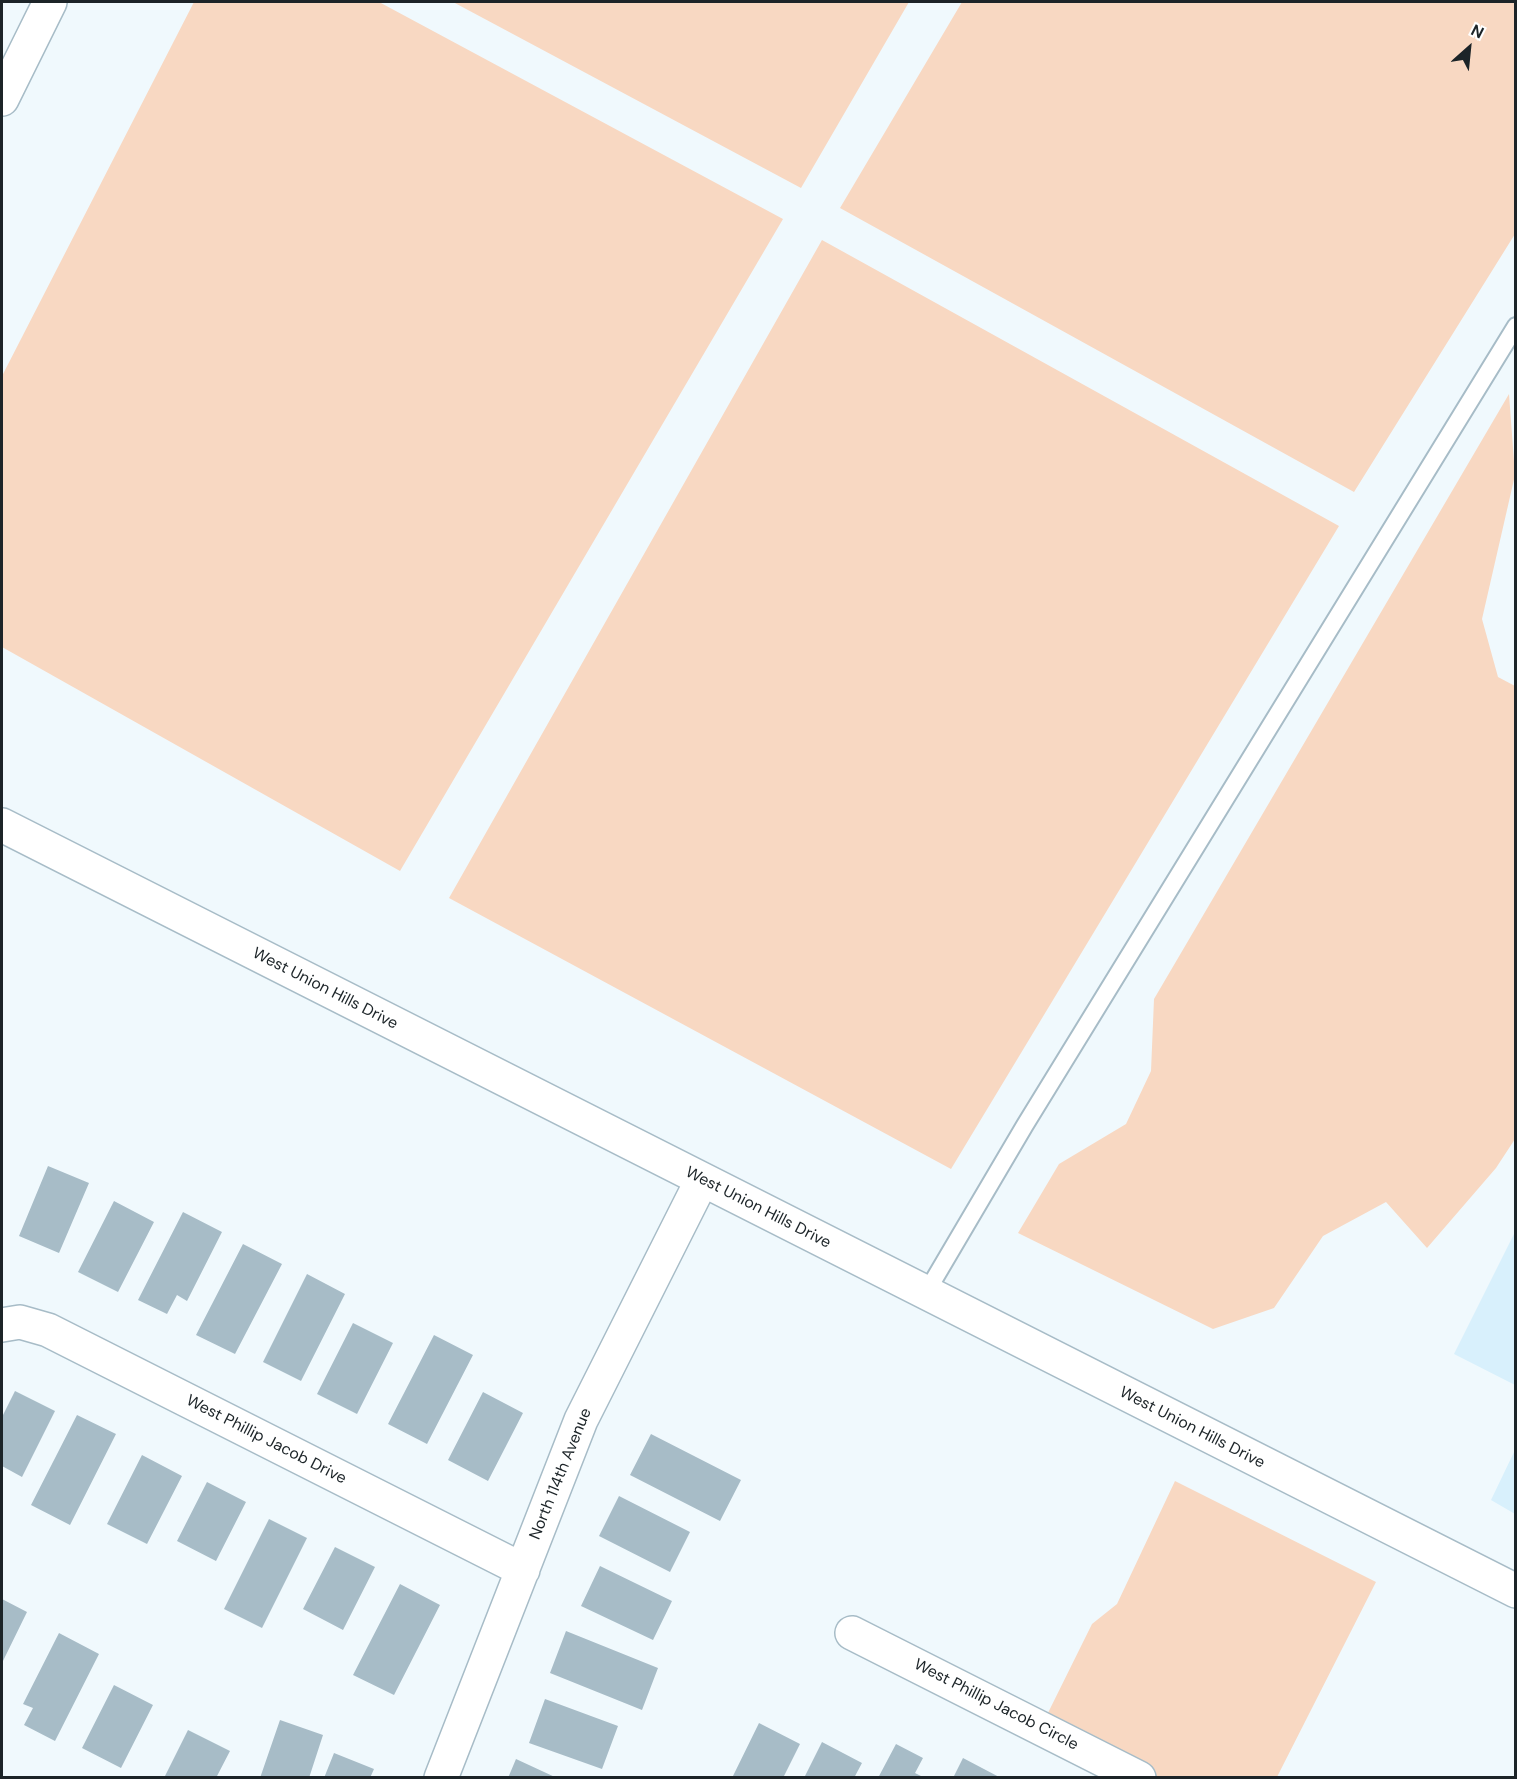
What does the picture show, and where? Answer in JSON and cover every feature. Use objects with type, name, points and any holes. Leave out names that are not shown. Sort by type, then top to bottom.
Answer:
[{"type":"main road","points":[[2,99],[50,2]]},
{"type":"main road","name":"West Union Hills Drive","points":[[2,825],[1515,1591]]},
{"type":"main road","name":"North 114th Avenue","points":[[441,1778],[581,1420],[702,1180]]},
{"type":"main road","name":"West Phillip Jacob Drive","points":[[4,1324],[20,1322],[48,1330],[524,1570]]},
{"type":"main road","name":"West Phillip Jacob Circle","points":[[852,1633],[1139,1778]]},
{"type":"lane","points":[[926,1293],[1025,1125],[1515,326]]},
{"type":"shaded area","points":[[194,2],[379,2],[783,219],[400,871],[2,647],[2,376]]},
{"type":"shaded area","points":[[453,2],[909,2],[801,188]]},
{"type":"shaded area","points":[[962,2],[1515,2],[1515,234],[1354,492],[840,208]]},
{"type":"shaded area","points":[[822,240],[1339,526],[951,1169],[449,898]]},
{"type":"shaded area","points":[[1509,394],[1515,475],[1482,619],[1498,677],[1515,686],[1515,1139],[1496,1168],[1427,1248],[1386,1202],[1323,1236],[1274,1308],[1213,1329],[1018,1233],[1059,1164],[1126,1124],[1151,1071],[1154,999]]},
{"type":"shaded area","points":[[1515,1232],[1515,1385],[1454,1354]]},
{"type":"shaded area","points":[[1515,1450],[1515,1514],[1491,1500]]},
{"type":"shaded area","points":[[1175,1481],[1376,1582],[1277,1777],[1139,1777],[1041,1727],[1092,1624],[1117,1604]]},
{"type":"building","points":[[48,1166],[89,1183],[59,1253],[19,1236]]},
{"type":"building","points":[[114,1201],[154,1222],[118,1292],[78,1272]]},
{"type":"building","points":[[183,1212],[222,1232],[187,1301],[177,1295],[167,1314],[138,1300]]},
{"type":"building","points":[[243,1244],[282,1264],[235,1354],[196,1335]]},
{"type":"building","points":[[307,1274],[345,1294],[301,1381],[263,1362]]},
{"type":"building","points":[[353,1323],[393,1343],[357,1414],[317,1394]]},
{"type":"building","points":[[434,1335],[473,1355],[427,1444],[388,1424]]},
{"type":"building","points":[[15,1391],[55,1411],[22,1477],[2,1466],[2,1417]]},
{"type":"building","points":[[483,1392],[523,1413],[488,1481],[448,1460]]},
{"type":"building","points":[[77,1415],[116,1434],[70,1525],[31,1505]]},
{"type":"building","points":[[651,1434],[741,1480],[720,1521],[630,1475]]},
{"type":"building","points":[[142,1455],[182,1476],[147,1544],[107,1524]]},
{"type":"building","points":[[207,1482],[246,1502],[216,1561],[177,1541]]},
{"type":"building","points":[[619,1496],[690,1532],[670,1572],[599,1536]]},
{"type":"building","points":[[269,1519],[307,1538],[262,1628],[224,1609]]},
{"type":"building","points":[[335,1547],[375,1567],[343,1630],[303,1609]]},
{"type":"building","points":[[600,1566],[672,1601],[653,1640],[581,1606]]},
{"type":"building","points":[[400,1584],[440,1605],[394,1695],[353,1675]]},
{"type":"building","points":[[2,1599],[27,1612],[2,1663]]},
{"type":"building","points":[[566,1631],[658,1668],[642,1710],[550,1673]]},
{"type":"building","points":[[59,1633],[99,1654],[55,1741],[24,1725],[33,1708],[23,1704]]},
{"type":"building","points":[[114,1685],[153,1705],[121,1768],[82,1748]]},
{"type":"building","points":[[545,1699],[618,1726],[602,1769],[529,1743]]},
{"type":"building","points":[[280,1720],[323,1735],[309,1778],[260,1778]]},
{"type":"building","points":[[759,1723],[800,1744],[783,1778],[732,1778]]},
{"type":"building","points":[[188,1730],[230,1751],[216,1778],[164,1778]]},
{"type":"building","points":[[822,1742],[862,1763],[854,1778],[804,1778]]},
{"type":"building","points":[[896,1744],[923,1758],[915,1773],[925,1778],[878,1778]]},
{"type":"building","points":[[334,1753],[374,1769],[370,1778],[324,1778]]},
{"type":"building","points":[[963,1758],[1001,1778],[953,1778]]},
{"type":"building","points":[[516,1759],[557,1778],[508,1778]]}]
